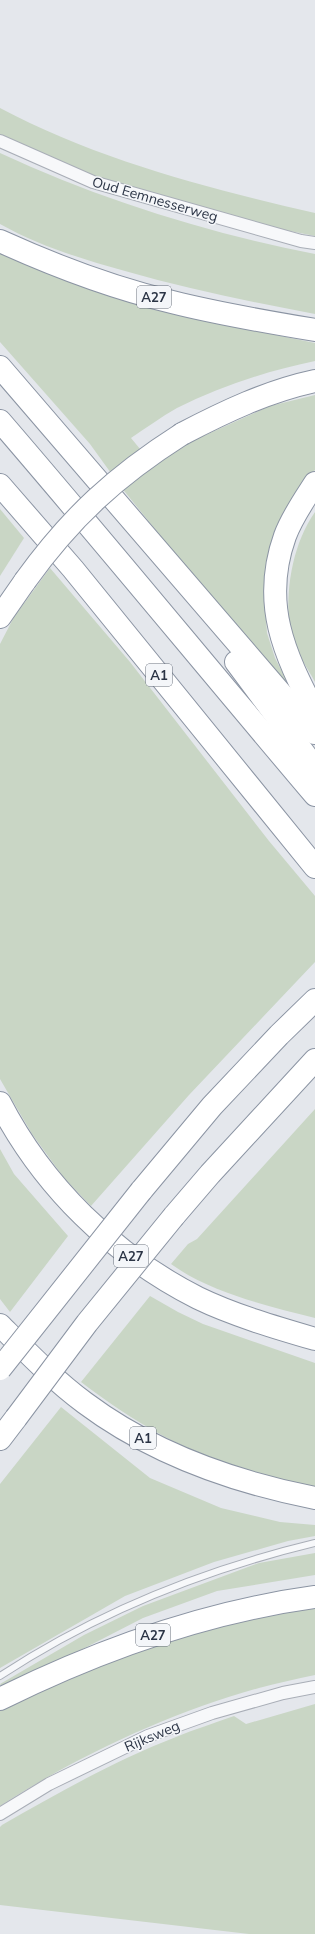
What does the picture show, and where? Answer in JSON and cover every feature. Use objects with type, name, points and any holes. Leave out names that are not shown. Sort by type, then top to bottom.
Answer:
[{"type":"highway","name":"A27","points":[[0,241],[70,270],[119,287],[171,302],[231,316],[315,330]]},
{"type":"highway","points":[[0,367],[315,733]]},
{"type":"highway","points":[[0,616],[47,551],[98,496],[130,469],[182,434],[222,413],[267,395],[315,381]]},
{"type":"highway","points":[[0,421],[104,542],[197,656],[315,794]]},
{"type":"highway","points":[[315,483],[296,512],[285,536],[277,566],[274,598],[280,633],[292,669],[315,712]]},
{"type":"highway","name":"A1","points":[[0,485],[73,569],[315,867]]},
{"type":"highway","points":[[121,508],[315,768]]},
{"type":"highway","name":"A27","points":[[0,1369],[141,1191],[212,1106],[279,1035],[315,1000]]},
{"type":"highway","name":"A27","points":[[0,1439],[87,1323],[174,1216],[210,1174],[315,1060]]},
{"type":"highway","name":"A27","points":[[0,1103],[10,1123],[48,1178],[83,1216],[121,1249],[161,1276],[198,1298],[242,1315],[315,1339]]},
{"type":"highway","points":[[0,1126],[38,1178],[86,1230],[116,1257],[162,1287],[202,1308],[250,1327],[315,1349]]},
{"type":"highway","name":"A1","points":[[0,1325],[35,1361],[85,1403],[128,1431],[169,1452],[230,1477],[271,1489],[315,1498]]},
{"type":"highway","name":"A27","points":[[0,1699],[50,1675],[100,1654],[158,1634],[257,1607],[315,1597]]},
{"type":"street","name":"Oud Eemnesserweg","points":[[0,141],[93,182],[315,243]]},
{"type":"street","name":"Rijksweg","points":[[0,1814],[49,1784],[148,1736],[212,1713],[283,1693],[315,1687]]},
{"type":"lane","points":[[0,1676],[24,1660],[95,1621],[162,1591],[269,1554],[315,1543]]},
{"type":"green space","points":[[0,108],[75,143],[154,171],[194,183],[315,213],[315,236],[260,225],[99,178],[0,135]]},
{"type":"green space","points":[[0,153],[76,185],[154,213],[234,236],[315,254],[315,314],[220,295],[149,278],[77,257],[15,232],[0,224]]},
{"type":"green space","points":[[0,251],[57,277],[129,302],[182,316],[315,343],[315,361],[262,374],[210,393],[177,408],[131,438],[154,466],[190,442],[270,406],[315,395],[315,470],[311,474],[265,606],[267,633],[275,658],[294,695],[253,651],[121,487],[90,444],[0,342]]},
{"type":"green space","points":[[0,509],[24,538],[0,576]]},
{"type":"green space","points":[[315,512],[315,682],[293,642],[290,630],[288,607],[290,578],[293,564],[302,536]]},
{"type":"green space","points":[[50,568],[130,662],[269,841],[315,896],[315,962],[189,1095],[91,1206],[64,1178],[32,1134],[0,1079],[0,644],[14,617]]},
{"type":"green space","points":[[315,1109],[315,1318],[259,1303],[222,1291],[187,1274],[171,1264],[188,1244],[197,1239]]},
{"type":"green space","points":[[0,1149],[14,1174],[68,1236],[10,1312],[0,1299]]},
{"type":"green space","points":[[150,1296],[203,1324],[315,1363],[315,1487],[283,1482],[264,1477],[191,1450],[145,1426],[81,1382]]},
{"type":"green space","points":[[61,1407],[150,1478],[221,1508],[280,1522],[315,1525],[315,1536],[288,1541],[214,1562],[125,1596],[0,1668],[0,1484]]},
{"type":"green space","points":[[315,1553],[315,1575],[217,1591],[143,1618],[3,1690],[0,1684],[84,1635],[143,1606],[259,1563]]},
{"type":"green space","points":[[315,1604],[315,1675],[266,1686],[225,1698],[158,1723],[92,1753],[0,1806],[0,1705],[143,1644]]},
{"type":"green space","points":[[315,1704],[315,1934],[249,1934],[0,1905],[0,1827],[2,1825],[109,1767],[183,1734],[234,1716],[246,1724]]}]
